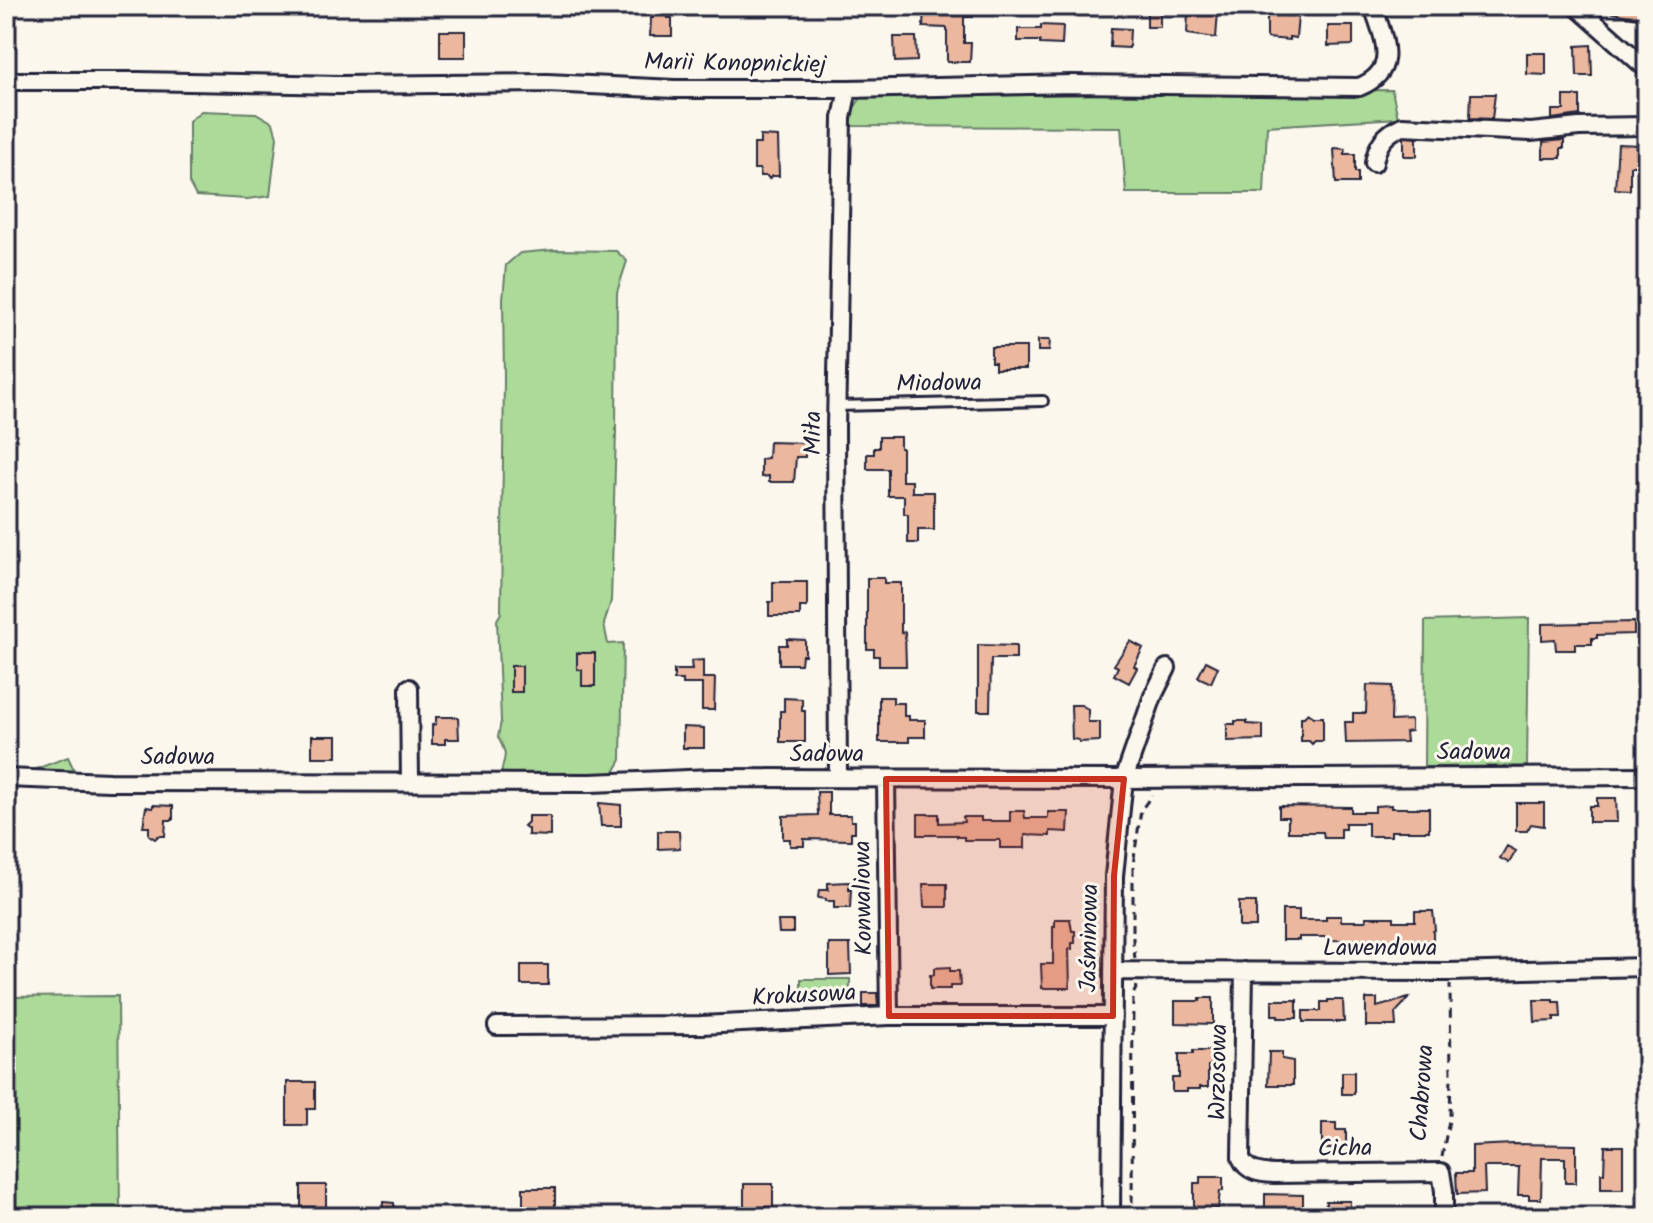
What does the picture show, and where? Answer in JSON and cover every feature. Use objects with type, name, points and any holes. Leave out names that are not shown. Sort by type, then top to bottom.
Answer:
[{"type":"street","name":"Marii Konopnickiej","points":[[11,81],[340,85],[547,83],[675,89],[1071,84],[1359,87],[1371,82],[1384,64],[1384,35],[1373,6]]},
{"type":"street","points":[[1576,6],[1647,69]]},
{"type":"street","name":"Miła","points":[[838,778],[837,406],[842,118],[848,89]]},
{"type":"street","points":[[1374,163],[1376,150],[1383,139],[1402,126],[1531,132],[1579,127],[1647,126]]},
{"type":"street","name":"Jaśminowa","points":[[1111,1217],[1114,876],[1124,779],[1153,696],[1167,668]]},
{"type":"street","points":[[409,688],[410,782]]},
{"type":"street","name":"Sadowa","points":[[6,778],[109,782],[591,783],[712,778],[1647,776]]},
{"type":"street","name":"Konwaliowa","points":[[886,779],[889,1016]]},
{"type":"street","name":"Lawendowa","points":[[1113,971],[1449,972],[1647,967]]},
{"type":"street","name":"Wrzosowa","points":[[1244,971],[1241,1158],[1250,1169]]},
{"type":"street","name":"Krokusowa","points":[[497,1026],[701,1025],[889,1016],[1113,1016]]},
{"type":"street","name":"Cicha","points":[[1250,1169],[1274,1174],[1441,1172]]},
{"type":"street","name":"Chabrowa","points":[[1441,1172],[1444,1217]]},
{"type":"lane","name":"Miodowa","points":[[837,406],[1043,401]]},
{"type":"path","points":[[1132,1217],[1133,995],[1138,987],[1133,942],[1133,865],[1141,810],[1154,792],[1154,779]]},
{"type":"path","name":"Chabrowa","points":[[1441,1172],[1450,1102],[1449,972]]},
{"type":"highlighted area","points":[[886,779],[1124,779],[1114,876],[1113,1016],[889,1016]]},
{"type":"green space","points":[[1392,90],[1398,118],[1267,126],[1264,193],[1126,193],[1121,127],[851,126],[851,112],[861,98]]},
{"type":"green space","points":[[201,111],[256,113],[273,123],[277,137],[270,196],[247,199],[196,196],[189,183],[189,121]]},
{"type":"green space","points":[[616,251],[627,261],[617,292],[611,601],[604,624],[608,644],[623,643],[621,760],[614,772],[595,776],[501,776],[505,754],[498,737],[501,721],[497,620],[501,613],[503,299],[506,265],[520,253]]},
{"type":"green space","points":[[1529,618],[1527,766],[1424,767],[1425,621]]},
{"type":"green space","points":[[68,757],[76,774],[20,775]]},
{"type":"green space","points":[[801,979],[850,979],[850,1002],[801,1002]]},
{"type":"green space","points":[[118,996],[120,1217],[6,1217],[6,997]]},
{"type":"building","points":[[924,6],[973,6],[973,17],[964,17],[964,43],[971,43],[970,62],[947,62],[947,28],[923,27]]},
{"type":"building","points":[[1147,6],[1160,6],[1160,27],[1147,27]]},
{"type":"building","points":[[1605,6],[1647,6],[1647,20],[1604,11]]},
{"type":"building","points":[[653,8],[668,8],[668,18],[672,18],[672,36],[650,36]]},
{"type":"building","points":[[1276,8],[1281,15],[1298,16],[1296,38],[1267,38],[1267,14]]},
{"type":"building","points":[[1218,11],[1216,38],[1187,34],[1188,12]]},
{"type":"building","points":[[1041,25],[1063,26],[1062,45],[1018,41],[1018,29],[1041,29]]},
{"type":"building","points":[[1328,26],[1353,26],[1353,45],[1328,46]]},
{"type":"building","points":[[1111,28],[1130,29],[1129,48],[1110,47]]},
{"type":"building","points":[[440,31],[466,31],[466,57],[440,57]]},
{"type":"building","points":[[894,37],[916,37],[917,61],[895,62]]},
{"type":"building","points":[[1591,45],[1592,76],[1577,76],[1576,46]]},
{"type":"building","points":[[1527,53],[1546,53],[1546,75],[1527,74]]},
{"type":"building","points":[[1471,94],[1495,94],[1492,119],[1470,118]]},
{"type":"building","points":[[1564,96],[1580,96],[1580,115],[1552,119],[1552,110],[1564,110]]},
{"type":"building","points":[[760,136],[778,137],[779,176],[769,179],[760,176],[760,169],[754,169],[754,144],[760,144]]},
{"type":"building","points":[[1404,137],[1417,138],[1417,156],[1404,156]]},
{"type":"building","points":[[1564,140],[1561,158],[1543,158],[1543,142]]},
{"type":"building","points":[[1618,144],[1640,145],[1640,166],[1630,166],[1630,190],[1615,189]]},
{"type":"building","points":[[1334,148],[1345,149],[1345,154],[1355,154],[1358,183],[1336,183]]},
{"type":"building","points":[[1038,340],[1050,340],[1049,351],[1038,351]]},
{"type":"building","points":[[991,347],[1026,347],[1026,369],[995,369],[995,362],[991,362]]},
{"type":"building","points":[[879,437],[900,437],[902,481],[912,481],[912,492],[934,492],[934,530],[918,530],[918,543],[908,543],[908,514],[904,514],[904,496],[888,496],[888,469],[867,469],[867,454],[874,454],[874,448],[879,448]]},
{"type":"building","points":[[769,442],[805,443],[805,457],[796,457],[794,482],[769,482],[769,476],[761,477],[761,459],[768,458]]},
{"type":"building","points":[[867,578],[884,578],[884,583],[901,583],[901,633],[905,632],[906,666],[879,666],[879,656],[874,656],[874,649],[867,649]]},
{"type":"building","points":[[773,582],[807,582],[807,607],[800,607],[800,616],[769,616]]},
{"type":"building","points":[[1634,622],[1634,634],[1597,635],[1597,638],[1592,638],[1592,644],[1575,644],[1575,650],[1556,650],[1555,639],[1542,640],[1542,624]]},
{"type":"building","points":[[787,639],[805,640],[805,655],[802,655],[801,664],[779,664],[779,645],[787,645]]},
{"type":"building","points":[[1130,641],[1143,648],[1129,683],[1114,675],[1118,667],[1114,665]]},
{"type":"building","points":[[978,645],[1016,646],[1016,659],[991,659],[990,711],[978,711]]},
{"type":"building","points":[[577,653],[595,653],[595,686],[582,686]]},
{"type":"building","points":[[703,660],[703,678],[715,678],[714,710],[702,710],[702,684],[683,684],[683,680],[674,680],[674,670],[692,670],[691,661]]},
{"type":"building","points":[[1206,661],[1218,667],[1211,683],[1198,677]]},
{"type":"building","points":[[511,666],[522,666],[522,692],[511,692]]},
{"type":"building","points":[[1367,685],[1392,686],[1391,721],[1411,720],[1411,731],[1405,732],[1406,742],[1346,743],[1345,722],[1353,722],[1353,713],[1366,713]]},
{"type":"building","points":[[879,697],[893,697],[893,703],[904,703],[904,716],[909,716],[909,720],[925,720],[925,737],[909,737],[909,742],[879,742]]},
{"type":"building","points":[[784,698],[802,699],[805,742],[780,742],[780,711],[784,711]]},
{"type":"building","points":[[1071,705],[1088,709],[1088,722],[1100,722],[1100,741],[1079,742],[1072,739]]},
{"type":"building","points":[[1308,713],[1323,717],[1323,741],[1312,744],[1301,741],[1301,717]]},
{"type":"building","points":[[436,717],[458,717],[459,739],[445,739],[445,744],[432,744],[432,725],[436,724]]},
{"type":"building","points":[[1235,721],[1263,725],[1263,740],[1227,741],[1227,724],[1235,724]]},
{"type":"building","points":[[683,727],[704,728],[704,748],[683,748]]},
{"type":"building","points":[[312,736],[337,736],[337,757],[312,757]]},
{"type":"building","points":[[817,792],[829,792],[829,815],[851,815],[851,821],[855,821],[855,832],[851,832],[851,840],[804,839],[804,846],[790,846],[790,839],[783,839],[783,816],[818,815]]},
{"type":"building","points":[[1597,798],[1616,798],[1617,822],[1589,822],[1589,806],[1597,806]]},
{"type":"building","points":[[599,803],[621,805],[621,826],[601,826]]},
{"type":"building","points":[[1516,803],[1544,803],[1544,826],[1531,824],[1527,831],[1516,831]]},
{"type":"building","points":[[153,805],[173,806],[173,820],[166,820],[165,836],[155,839],[149,835],[149,827],[143,827],[146,807],[153,808]]},
{"type":"building","points":[[1391,805],[1391,808],[1429,808],[1429,831],[1391,831],[1391,836],[1368,836],[1368,823],[1345,823],[1341,838],[1324,838],[1323,832],[1288,832],[1288,817],[1279,817],[1279,806],[1351,807],[1351,812],[1375,812],[1375,806]]},
{"type":"building","points":[[1010,811],[1024,811],[1025,818],[1048,818],[1048,812],[1069,812],[1068,832],[1050,831],[1050,836],[1025,835],[1025,848],[1000,848],[1000,840],[918,835],[918,814],[939,814],[939,823],[964,822],[963,817],[981,817],[981,821],[1010,821]]},
{"type":"building","points":[[528,816],[550,816],[550,836],[528,835],[528,829],[524,826]]},
{"type":"building","points":[[658,831],[679,831],[680,848],[658,849]]},
{"type":"building","points":[[1507,846],[1516,851],[1509,863],[1500,858]]},
{"type":"building","points":[[849,882],[850,908],[834,908],[834,901],[818,898],[819,890],[828,890],[828,883]]},
{"type":"building","points":[[923,884],[947,884],[947,907],[924,907]]},
{"type":"building","points":[[1239,902],[1256,902],[1256,927],[1239,927]]},
{"type":"building","points":[[1282,910],[1299,910],[1299,920],[1326,920],[1326,916],[1341,916],[1341,921],[1394,917],[1394,921],[1415,921],[1415,911],[1433,911],[1435,930],[1433,941],[1326,940],[1326,937],[1282,940]]},
{"type":"building","points":[[1055,919],[1070,919],[1072,931],[1075,931],[1075,943],[1069,949],[1070,988],[1042,988],[1041,964],[1053,964]]},
{"type":"building","points":[[778,921],[793,921],[793,933],[779,933]]},
{"type":"building","points":[[829,944],[850,944],[851,974],[829,975]]},
{"type":"building","points":[[521,965],[548,965],[548,985],[521,985]]},
{"type":"building","points":[[950,967],[950,971],[959,971],[960,986],[930,989],[930,975],[934,975],[934,968]]},
{"type":"building","points":[[863,993],[877,993],[878,1006],[863,1006]]},
{"type":"building","points":[[1200,998],[1213,998],[1213,1024],[1175,1023],[1175,1001],[1200,1001]]},
{"type":"building","points":[[1409,998],[1395,1013],[1396,1026],[1366,1026],[1366,999],[1377,999],[1377,1007]]},
{"type":"building","points":[[1272,1000],[1297,1000],[1297,1018],[1272,1015]]},
{"type":"building","points":[[1343,1000],[1344,1022],[1303,1022],[1303,1011],[1321,1011],[1321,1002]]},
{"type":"building","points":[[1534,1000],[1560,1002],[1561,1017],[1554,1017],[1554,1021],[1535,1022]]},
{"type":"building","points":[[1193,1051],[1211,1051],[1208,1087],[1172,1092],[1172,1078],[1179,1078],[1179,1054],[1193,1054]]},
{"type":"building","points":[[1269,1052],[1282,1052],[1282,1059],[1293,1061],[1293,1085],[1268,1085]]},
{"type":"building","points":[[1342,1072],[1354,1072],[1354,1094],[1342,1094]]},
{"type":"building","points":[[287,1082],[315,1082],[315,1109],[307,1109],[307,1125],[287,1125]]},
{"type":"building","points":[[1322,1123],[1336,1123],[1336,1130],[1346,1130],[1346,1149],[1322,1149]]},
{"type":"building","points":[[1576,1145],[1576,1183],[1565,1183],[1565,1158],[1542,1158],[1541,1199],[1518,1195],[1519,1167],[1484,1167],[1485,1193],[1457,1194],[1456,1173],[1472,1173],[1472,1146]]},
{"type":"building","points":[[1605,1146],[1623,1146],[1623,1189],[1601,1189]]},
{"type":"building","points":[[1200,1177],[1223,1177],[1218,1209],[1194,1209],[1194,1183],[1200,1183]]},
{"type":"building","points":[[744,1184],[773,1184],[773,1207],[744,1207]]},
{"type":"building","points":[[301,1185],[326,1185],[326,1207],[301,1207]]},
{"type":"building","points":[[523,1188],[555,1188],[555,1207],[523,1207]]},
{"type":"building","points":[[1265,1194],[1303,1195],[1303,1213],[1265,1214]]},
{"type":"building","points":[[1326,1201],[1350,1201],[1350,1217],[1325,1217]]},
{"type":"building","points":[[383,1202],[394,1203],[394,1217],[382,1217]]}]
